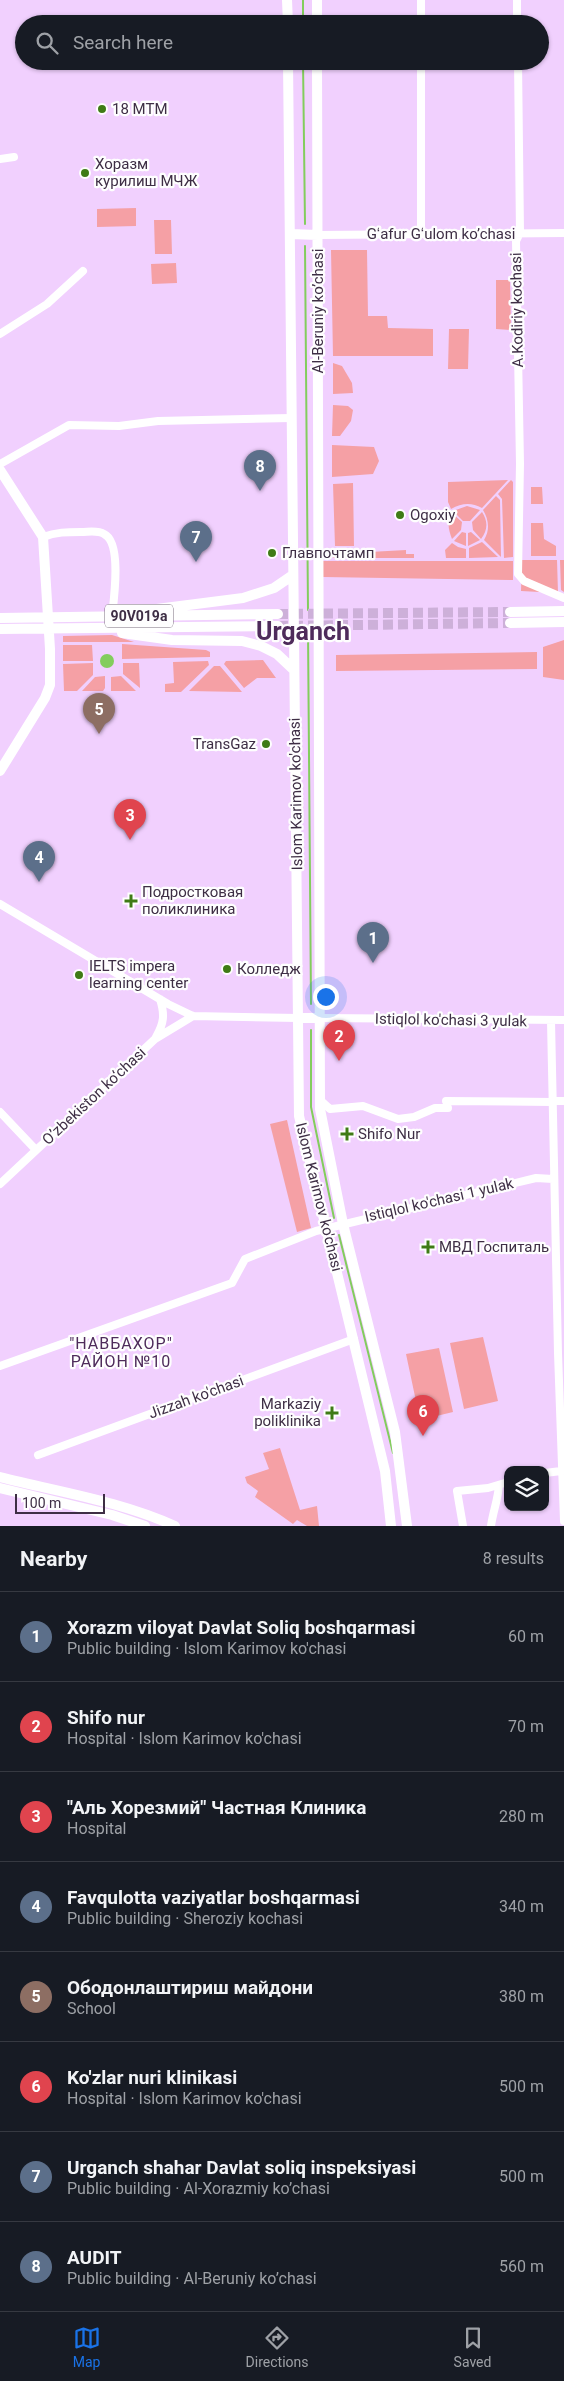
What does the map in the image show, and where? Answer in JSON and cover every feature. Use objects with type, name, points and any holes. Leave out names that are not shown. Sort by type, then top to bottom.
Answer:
[{"type":"main road","points":[[287,0],[288,15]]},
{"type":"main road","points":[[317,0],[317,15]]},
{"type":"main road","name":"Al-Beruniy ko’chasi","points":[[288,70],[293,561]]},
{"type":"main road","name":"Al-Beruniy ko’chasi","points":[[317,70],[319,562]]},
{"type":"main road","points":[[290,234],[318,235]]},
{"type":"main road","points":[[0,470],[43,538],[49,612],[50,685],[45,698],[0,771]]},
{"type":"main road","name":"Islom Karimov ko'chasi","points":[[293,561],[299,1116],[385,1470],[391,1526]]},
{"type":"main road","name":"Islom Karimov ko'chasi","points":[[319,562],[320,1100],[343,1224],[395,1432],[407,1526]]},
{"type":"main road","points":[[112,616],[165,606],[243,598],[274,588],[293,575]]},
{"type":"main road","points":[[510,612],[564,611]]},
{"type":"main road","name":"90V019a","points":[[0,618],[49,612],[112,616],[278,614]]},
{"type":"main road","points":[[510,623],[564,622]]},
{"type":"main road","name":"90V019a","points":[[0,629],[278,626]]},
{"type":"main road","points":[[94,628],[172,640],[242,641],[261,646],[277,654],[294,670]]},
{"type":"main road","points":[[298,1018],[320,1018]]},
{"type":"main road","points":[[0,1477],[115,1504],[175,1526]]},
{"type":"main road","points":[[0,1488],[112,1515],[146,1526]]},
{"type":"street","points":[[421,0],[421,15]]},
{"type":"street","points":[[517,0],[517,15]]},
{"type":"street","points":[[421,70],[421,234]]},
{"type":"street","name":"A.Kodiriy kochasi","points":[[518,70],[520,233],[516,241],[520,464],[518,574],[524,581],[564,598]]},
{"type":"street","points":[[0,159],[14,157]]},
{"type":"street","name":"Gʻafur Gʻulom ko’chasi","points":[[318,235],[564,233]]},
{"type":"street","points":[[0,334],[48,304],[83,272]]},
{"type":"street","points":[[0,464],[69,425],[119,426],[158,421],[291,418]]},
{"type":"street","points":[[43,538],[55,532],[94,531],[105,534],[111,540],[115,551],[112,616]]},
{"type":"street","points":[[0,904],[160,999],[193,1016],[298,1018]]},
{"type":"street","points":[[155,1039],[163,1025],[164,1013],[160,999]]},
{"type":"street","name":"O’zbekiston ko‘chasi","points":[[0,1184],[155,1039],[193,1016]]},
{"type":"street","name":"Istiqlol ko'chasi 3 yulak","points":[[320,1018],[564,1020]]},
{"type":"street","points":[[551,1021],[553,1179],[561,1353],[561,1470],[564,1521]]},
{"type":"street","points":[[320,1100],[330,1110],[363,1106],[398,1119],[414,1117],[447,1105],[564,1101]]},
{"type":"street","points":[[0,1112],[36,1150]]},
{"type":"street","name":"Istiqlol ko'chasi 1 yulak","points":[[326,1228],[536,1178],[553,1179]]},
{"type":"street","points":[[0,1366],[232,1283],[245,1259],[296,1237],[326,1228]]},
{"type":"street","name":"Jizzah ko'chasi","points":[[38,1455],[354,1339]]},
{"type":"street","points":[[549,1472],[561,1470]]},
{"type":"street","points":[[463,1526],[457,1491],[488,1488],[504,1483]]},
{"type":"street","points":[[491,1526],[492,1513],[498,1500],[499,1485]]},
{"type":"shaded area","points":[[136,208],[136,226],[97,227],[97,209]]},
{"type":"shaded area","points":[[154,220],[171,220],[172,254],[155,254]]},
{"type":"shaded area","points":[[331,250],[367,250],[368,316],[387,316],[388,328],[433,329],[433,356],[333,356]]},
{"type":"shaded area","points":[[176,263],[177,283],[152,284],[151,264]]},
{"type":"shaded area","points":[[496,280],[510,280],[511,330],[496,329]]},
{"type":"shaded area","points":[[449,329],[469,329],[468,369],[448,369]]},
{"type":"shaded area","points":[[333,363],[342,366],[352,383],[353,393],[333,394]]},
{"type":"shaded area","points":[[333,405],[348,406],[353,410],[351,421],[340,436],[332,436]]},
{"type":"shaded area","points":[[332,445],[374,447],[379,461],[373,474],[332,477]]},
{"type":"shaded area","points":[[508,480],[482,508],[467,504],[451,509],[448,502],[448,482]]},
{"type":"shaded area","points":[[511,480],[513,482],[513,557],[504,558],[502,499],[498,494]]},
{"type":"shaded area","points":[[353,483],[354,546],[335,546],[333,484]]},
{"type":"shaded area","points":[[531,487],[542,487],[543,504],[531,504]]},
{"type":"shaded area","points":[[496,496],[500,500],[501,557],[484,540],[488,525],[483,510]]},
{"type":"shaded area","points":[[467,506],[480,510],[470,521],[463,521],[453,511]]},
{"type":"shaded area","points":[[482,512],[486,526],[481,539],[473,530],[472,522]]},
{"type":"shaded area","points":[[452,513],[462,522],[461,530],[452,539],[449,523]]},
{"type":"shaded area","points":[[531,523],[543,523],[544,539],[556,546],[556,556],[531,556]]},
{"type":"shaded area","points":[[462,532],[466,533],[466,546],[454,541]]},
{"type":"shaded area","points":[[471,532],[480,540],[468,546],[468,533]]},
{"type":"shaded area","points":[[482,542],[498,557],[469,558],[469,548]]},
{"type":"shaded area","points":[[452,543],[466,549],[466,558],[446,558],[445,550]]},
{"type":"shaded area","points":[[406,550],[406,554],[414,554],[414,558],[333,558],[333,554]]},
{"type":"shaded area","points":[[522,560],[557,560],[558,593],[521,591]]},
{"type":"shaded area","points":[[560,560],[564,560],[564,592],[561,590]]},
{"type":"shaded area","points":[[323,561],[513,561],[513,580],[323,577]]},
{"type":"shaded area","points":[[112,635],[134,642],[63,642],[63,636]]},
{"type":"shaded area","points":[[564,640],[564,680],[543,677],[543,647]]},
{"type":"shaded area","points":[[122,644],[206,650],[210,652],[210,657],[122,659]]},
{"type":"shaded area","points":[[63,645],[92,645],[93,661],[63,661]]},
{"type":"shaded area","points":[[537,652],[537,669],[336,671],[336,655]]},
{"type":"shaded area","points":[[104,654],[110,654],[114,661],[110,668],[104,668],[100,664],[100,658]]},
{"type":"shaded area","points":[[263,660],[276,678],[257,678],[244,688],[224,664],[226,661]]},
{"type":"shaded area","points":[[208,661],[209,665],[181,692],[165,692],[165,684],[174,683],[173,662]]},
{"type":"shaded area","points":[[93,663],[93,675],[77,691],[64,691],[63,664]]},
{"type":"shaded area","points":[[123,663],[139,663],[140,688],[123,674]]},
{"type":"shaded area","points":[[214,666],[220,666],[242,692],[189,691]]},
{"type":"shaded area","points":[[105,676],[105,688],[103,691],[82,691],[95,677]]},
{"type":"shaded area","points":[[121,676],[136,691],[111,691],[111,677]]},
{"type":"shaded area","points":[[287,1120],[311,1228],[297,1232],[270,1124]]},
{"type":"shaded area","points":[[483,1337],[498,1401],[464,1409],[450,1343]]},
{"type":"shaded area","points":[[439,1348],[453,1412],[420,1420],[406,1354]]},
{"type":"shaded area","points":[[280,1448],[300,1510],[317,1506],[319,1526],[307,1526],[297,1520],[293,1524],[255,1497],[258,1491],[247,1483],[245,1477],[269,1469],[263,1453]]},
{"type":"waterway","points":[[303,0],[303,15]]},
{"type":"waterway","points":[[303,70],[305,224]]},
{"type":"waterway","points":[[305,246],[308,610]]},
{"type":"waterway","points":[[308,630],[311,1004]]},
{"type":"waterway","points":[[311,1030],[311,1107],[334,1218]]},
{"type":"waterway","points":[[339,1235],[393,1453]]},
{"type":"tunnel","points":[[278,614],[510,612]]},
{"type":"tunnel","points":[[278,626],[510,623]]},
{"type":"place","name":"18 MTM","points":[[102,109]]},
{"type":"place","name":"Хоразм курилиш МЧЖ","points":[[85,173]]},
{"type":"place","name":"AUDIT","points":[[260,491]]},
{"type":"place","name":"Ogoxiy","points":[[400,515]]},
{"type":"place","name":"Главпочтамп","points":[[272,553]]},
{"type":"place","name":"Urganch shahar Davlat soliq inspeksiyasi","points":[[196,562]]},
{"type":"place","name":"Ободонлаштириш майдони","points":[[99,734]]},
{"type":"place","name":"TransGaz","points":[[266,744]]},
{"type":"place","name":"\"Аль Хорезмий\" Частная Клиника","points":[[130,840]]},
{"type":"place","name":"Favqulotta vaziyatlar boshqarmasi","points":[[39,882]]},
{"type":"place","name":"Подростковая поликлиника","points":[[131,901]]},
{"type":"place","name":"Xorazm viloyat Davlat Soliq boshqarmasi","points":[[373,963]]},
{"type":"place","name":"Колледж","points":[[227,969]]},
{"type":"place","name":"IELTS impera learning center","points":[[79,975]]},
{"type":"place","name":"Shifo nur","points":[[339,1061]]},
{"type":"place","name":"Shifo Nur","points":[[347,1134]]},
{"type":"place","name":"МВД Госпиталь","points":[[428,1247]]},
{"type":"place","name":"Markaziy poliklinika","points":[[332,1413]]},
{"type":"place","name":"Ko'zlar nuri klinikasi","points":[[423,1436]]},
{"type":"district","name":"Urganch","points":[[303,631]]},
{"type":"district","name":"\"НАВБАХОР\" РАЙОН №10","points":[[121,1352]]}]
